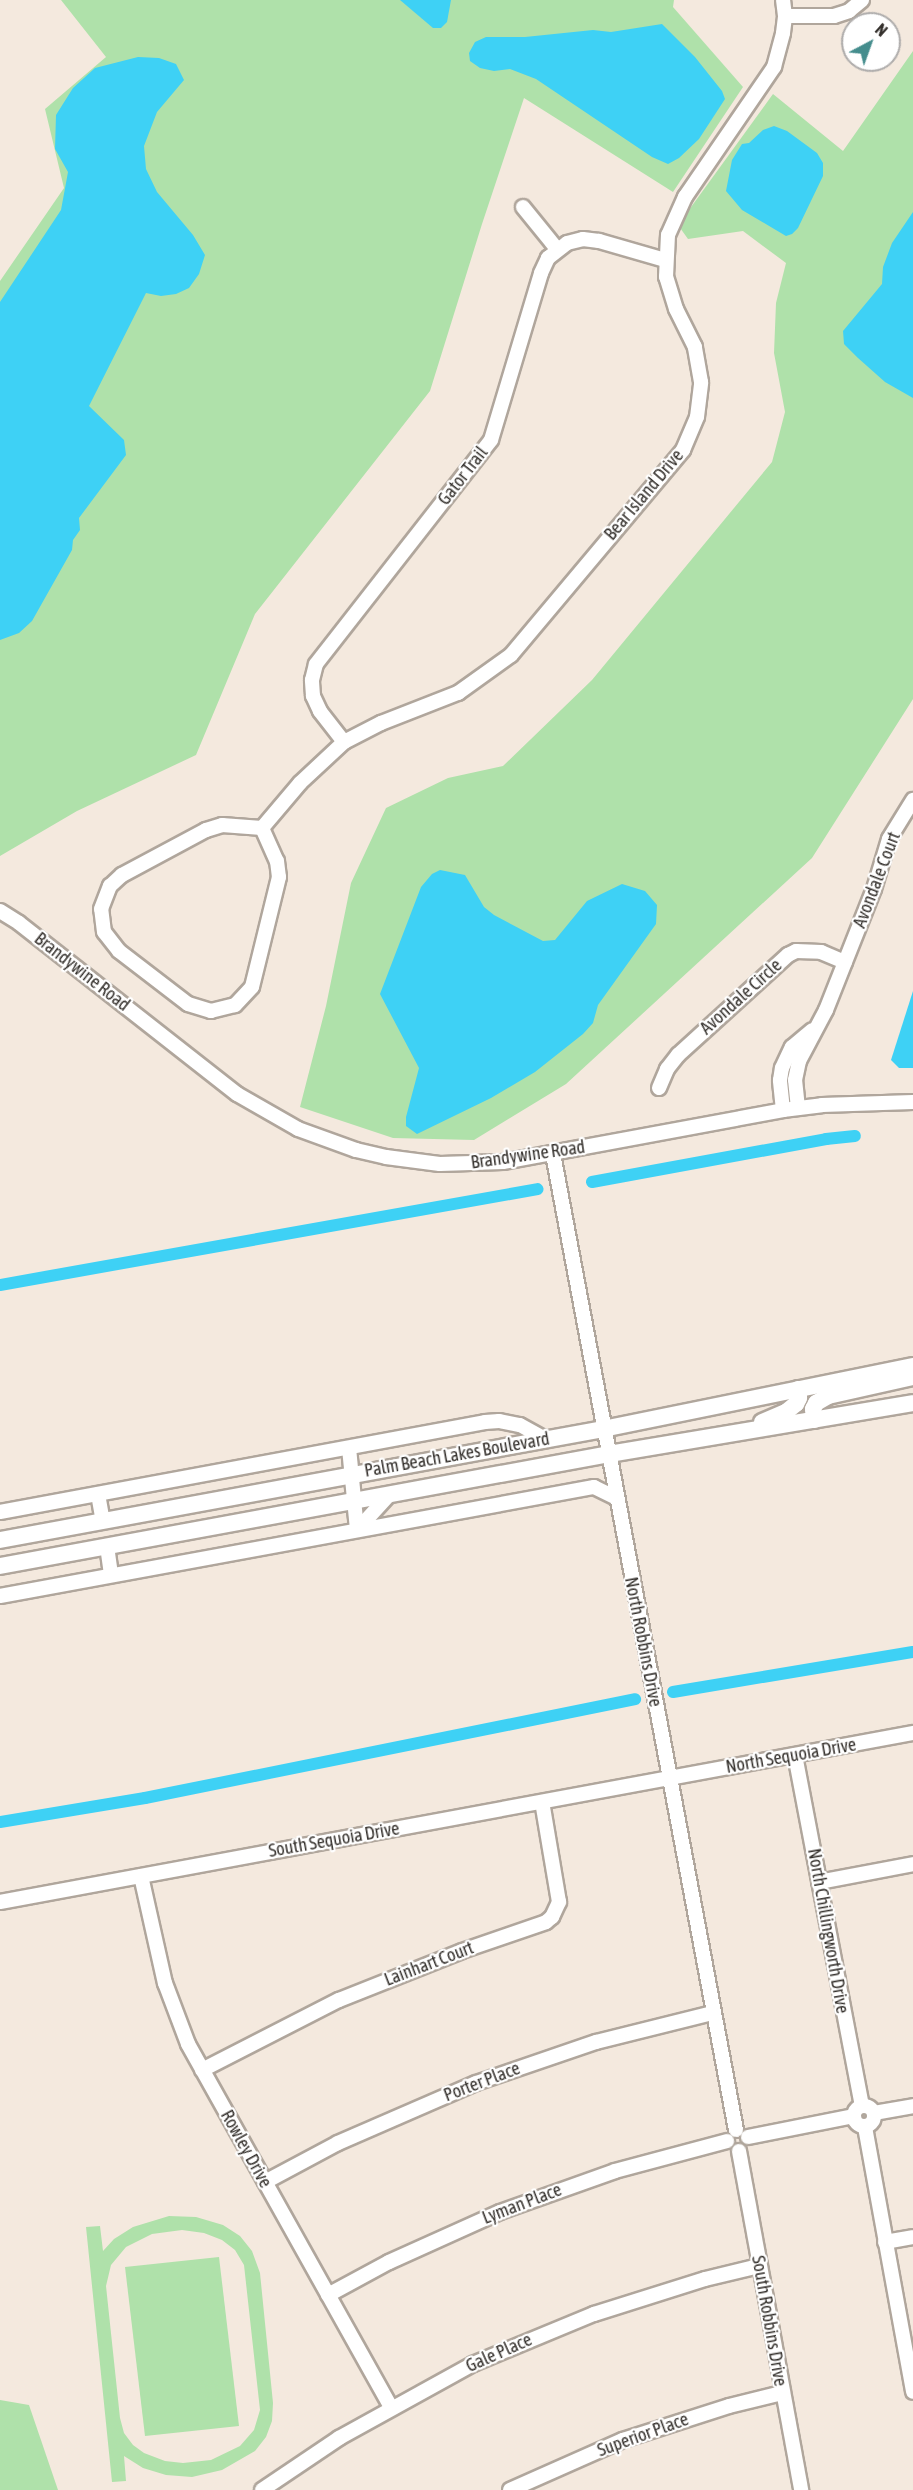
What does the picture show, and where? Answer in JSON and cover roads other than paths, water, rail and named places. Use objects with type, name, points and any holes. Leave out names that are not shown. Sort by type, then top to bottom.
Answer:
[{"type":"main road","name":"Palm Beach Lakes Boulevard","points":[[0,1540],[603,1429],[913,1366]]},
{"type":"main road","points":[[814,1420],[813,1409],[816,1403],[828,1396],[913,1377]]},
{"type":"main road","points":[[749,1431],[796,1404],[800,1398],[798,1389]]},
{"type":"main road","name":"Palm Beach Lakes Boulevard","points":[[0,1566],[609,1454],[913,1403]]},
{"type":"street","name":"Bear Island Drive","points":[[262,828],[300,783],[344,742],[381,723],[458,693],[504,661],[531,634],[683,450],[699,409],[700,373],[695,347],[670,293],[665,260],[668,235],[680,204],[766,83],[774,67],[780,50],[785,16],[783,0]]},
{"type":"street","points":[[785,16],[834,16],[849,11],[862,0]]},
{"type":"street","points":[[523,207],[557,249],[575,241],[591,240],[665,260]]},
{"type":"street","name":"Gator Trail","points":[[344,742],[320,711],[313,696],[312,680],[316,664],[491,440],[541,273],[548,258],[557,249]]},
{"type":"street","name":"Avondale Court","points":[[798,1108],[796,1071],[845,962],[874,889],[889,839],[913,800]]},
{"type":"street","points":[[230,825],[262,828],[277,861],[279,877],[255,980],[247,994],[235,1005],[211,1011],[195,1008],[113,945],[102,924],[103,901],[110,886],[122,875],[206,830],[230,825]]},
{"type":"street","name":"Brandywine Road","points":[[0,911],[19,923],[237,1094],[298,1129],[356,1150],[410,1161],[472,1164],[553,1154],[783,1110],[913,1102]]},
{"type":"street","name":"Avondale Circle","points":[[659,1088],[667,1069],[678,1055],[788,955],[796,951],[821,952],[845,962]]},
{"type":"street","points":[[783,1110],[780,1080],[786,1057],[798,1041],[816,1027]]},
{"type":"street","name":"North Robbins Drive","points":[[553,1154],[712,2013],[742,2133]]},
{"type":"street","points":[[0,1512],[499,1421],[520,1425],[545,1439]]},
{"type":"street","points":[[349,1448],[357,1530]]},
{"type":"street","points":[[0,1596],[594,1486],[617,1498]]},
{"type":"street","points":[[98,1494],[103,1521]]},
{"type":"street","points":[[357,1530],[390,1494]]},
{"type":"street","points":[[107,1546],[111,1575]]},
{"type":"street","name":"North Sequoia Drive","points":[[669,1778],[913,1734]]},
{"type":"street","name":"North Chillingworth Drive","points":[[795,1755],[863,2112]]},
{"type":"street","name":"South Sequoia Drive","points":[[0,1902],[669,1778]]},
{"type":"street","name":"Lainhart Court","points":[[202,2070],[350,1996],[462,1951],[546,1922],[552,1917],[559,1902],[542,1802]]},
{"type":"street","points":[[819,1882],[913,1864]]},
{"type":"street","name":"Rowley Drive","points":[[141,1876],[165,1983],[184,2034],[391,2407]]},
{"type":"street","name":"Porter Place","points":[[265,2182],[338,2143],[476,2083],[596,2042],[712,2013]]},
{"type":"street","points":[[742,2133],[747,2145],[739,2151],[732,2149],[727,2141],[729,2134],[913,2106]]},
{"type":"street","points":[[863,2112],[857,2124],[865,2127],[885,2242],[911,2368],[913,2392]]},
{"type":"street","name":"Lyman Place","points":[[328,2295],[407,2253],[500,2212],[615,2171],[727,2141]]},
{"type":"street","name":"South Robbins Drive","points":[[739,2151],[801,2490]]},
{"type":"street","points":[[885,2242],[913,2237]]},
{"type":"street","name":"Gale Place","points":[[262,2490],[339,2438],[391,2407],[473,2364],[594,2314],[705,2279],[759,2266]]},
{"type":"street","name":"Superior Place","points":[[510,2490],[623,2440],[686,2419],[782,2393]]},
{"type":"water","points":[[400,0],[451,0],[447,22],[441,28],[433,28]]},
{"type":"water","points":[[662,24],[695,57],[722,91],[725,99],[699,139],[679,158],[668,164],[652,157],[536,79],[510,69],[494,71],[480,68],[470,61],[469,53],[475,42],[486,37],[525,37],[593,30],[611,32]]},
{"type":"water","points":[[138,57],[159,58],[176,64],[184,80],[157,112],[144,146],[146,169],[157,192],[193,235],[205,255],[199,274],[189,288],[176,294],[161,296],[146,293],[89,406],[124,440],[126,455],[79,518],[80,530],[73,540],[72,550],[32,621],[19,633],[0,640],[0,302],[61,210],[68,172],[55,149],[56,115],[73,88],[95,68]]},
{"type":"water","points":[[774,126],[787,131],[817,153],[823,163],[823,176],[798,228],[786,236],[742,210],[726,191],[732,160],[742,144],[749,143],[763,130]]},
{"type":"water","points":[[913,212],[913,398],[885,382],[858,358],[844,344],[843,331],[882,284],[883,267],[892,243]]},
{"type":"water","points":[[440,870],[465,875],[484,907],[494,915],[543,941],[555,940],[587,901],[622,884],[645,891],[657,905],[656,924],[598,1005],[593,1023],[583,1034],[535,1072],[491,1098],[417,1134],[406,1126],[406,1117],[419,1068],[380,994],[421,887],[432,874]]},
{"type":"water","points":[[913,991],[913,1068],[899,1068],[891,1060]]},
{"type":"waterway","points":[[592,1182],[826,1139],[855,1136]]},
{"type":"waterway","points":[[0,1285],[538,1189]]},
{"type":"waterway","points":[[673,1692],[913,1652]]},
{"type":"waterway","points":[[0,1822],[145,1798],[635,1699]]}]
